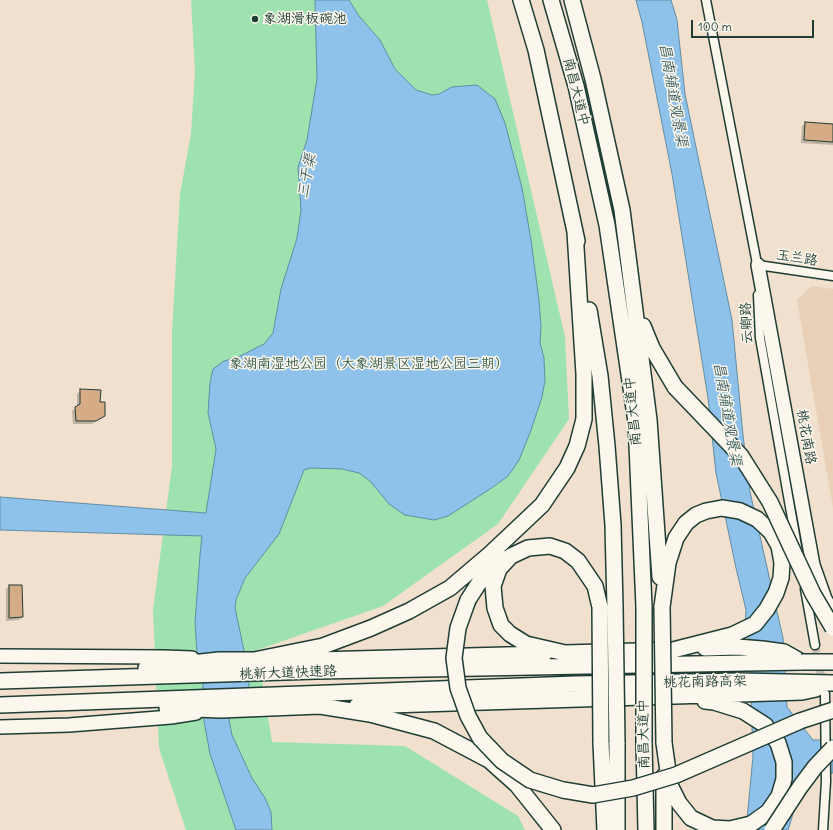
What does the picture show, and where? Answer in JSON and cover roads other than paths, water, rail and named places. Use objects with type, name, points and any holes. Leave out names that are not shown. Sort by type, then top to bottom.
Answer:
[{"type":"highway","name":"南昌大道中","points":[[521,0],[536,50],[576,232],[600,376],[612,517],[608,607],[617,743],[617,830]]},
{"type":"highway","name":"南昌大道中","points":[[551,0],[576,86],[608,233],[636,422],[644,607],[644,743],[646,830]]},
{"type":"highway","points":[[572,0],[593,79],[622,210],[639,314],[652,348],[675,386],[741,456],[770,502],[813,594],[833,628]]},
{"type":"highway","points":[[622,210],[649,420],[662,607],[664,830]]},
{"type":"highway","points":[[576,232],[584,374],[584,419],[577,446],[567,468],[542,505],[486,572],[468,600],[458,628],[454,658],[458,688],[468,716],[480,738],[502,762],[530,780],[563,790],[593,795],[633,788],[676,775],[800,721],[833,710]]},
{"type":"highway","points":[[254,660],[323,646],[371,628],[409,611],[450,588],[490,554],[542,505]]},
{"type":"highway","points":[[662,607],[668,563],[676,538],[686,523],[696,515],[706,511],[722,508],[740,511],[757,519],[771,532],[779,546],[782,563],[781,578],[776,593],[767,610],[755,624],[735,641]]},
{"type":"highway","points":[[565,653],[526,644],[510,634],[501,625],[495,608],[493,586],[499,569],[511,556],[528,548],[550,546],[565,551],[578,561],[608,607],[601,743],[605,830]]},
{"type":"highway","points":[[34,680],[219,660],[317,660],[673,650],[735,641],[784,652],[801,662]]},
{"type":"highway","name":"桃花南路高架","points":[[577,666],[833,662]]},
{"type":"highway","name":"桃新大道快速路","points":[[0,681],[325,671],[577,666]]},
{"type":"highway","name":"桃花南路高架","points":[[576,684],[830,687]]},
{"type":"highway","name":"桃新大道快速路","points":[[0,705],[576,684]]},
{"type":"highway","points":[[35,704],[221,710],[650,696],[740,687]]},
{"type":"highway","points":[[650,696],[714,702],[743,711],[765,725],[778,743],[784,762],[784,779],[779,796],[768,812],[751,824],[730,829],[712,828],[691,818],[679,803],[670,785],[664,744]]},
{"type":"highway","points":[[320,706],[370,714],[434,732],[489,760],[516,786],[553,830]]},
{"type":"highway","points":[[772,830],[829,742]]},
{"type":"main road","name":"桃花南路","points":[[758,265],[813,565],[825,599],[833,612]]},
{"type":"main road","points":[[0,656],[163,657],[219,660]]},
{"type":"main road","points":[[0,727],[69,725],[172,717],[221,710]]},
{"type":"street","name":"云卿路","points":[[706,0],[758,265],[760,338],[815,645]]},
{"type":"street","name":"玉兰路","points":[[758,265],[833,276]]},
{"type":"street","points":[[823,830],[829,742],[830,687]]},
{"type":"water","name":"三干渠","points":[[315,0],[349,0],[359,16],[380,40],[395,69],[416,90],[432,95],[439,94],[452,87],[477,85],[495,99],[505,123],[522,188],[539,300],[541,327],[540,343],[544,358],[545,381],[542,397],[530,433],[519,460],[513,469],[507,477],[448,516],[434,520],[405,515],[389,504],[370,481],[359,473],[342,469],[311,468],[304,470],[279,534],[245,578],[236,600],[235,608],[246,660],[249,684],[248,691],[229,720],[232,735],[252,778],[265,798],[271,812],[272,830],[236,830],[210,754],[202,710],[203,681],[197,652],[195,623],[202,536],[0,530],[0,497],[206,513],[216,449],[208,413],[210,383],[213,369],[224,361],[238,357],[264,344],[273,333],[281,289],[297,238],[301,210],[298,167],[307,140],[317,79]]},
{"type":"water","name":"昌南辅道观景渠","points":[[636,0],[671,0],[677,20],[685,94],[732,320],[750,492],[783,638],[787,707],[813,740],[833,740],[833,773],[809,773],[804,779],[788,830],[746,830],[753,756],[749,640],[745,630],[746,610],[716,473],[708,398],[672,174],[642,22]]},
{"type":"tunnel","points":[[815,645],[823,685]]},
{"type":"place","name":"象湖滑板碗池","points":[[255,19]]},
{"type":"park label","name":"象湖南湿地公园（大象湖景区湿地公园三期）","points":[[369,364]]}]
